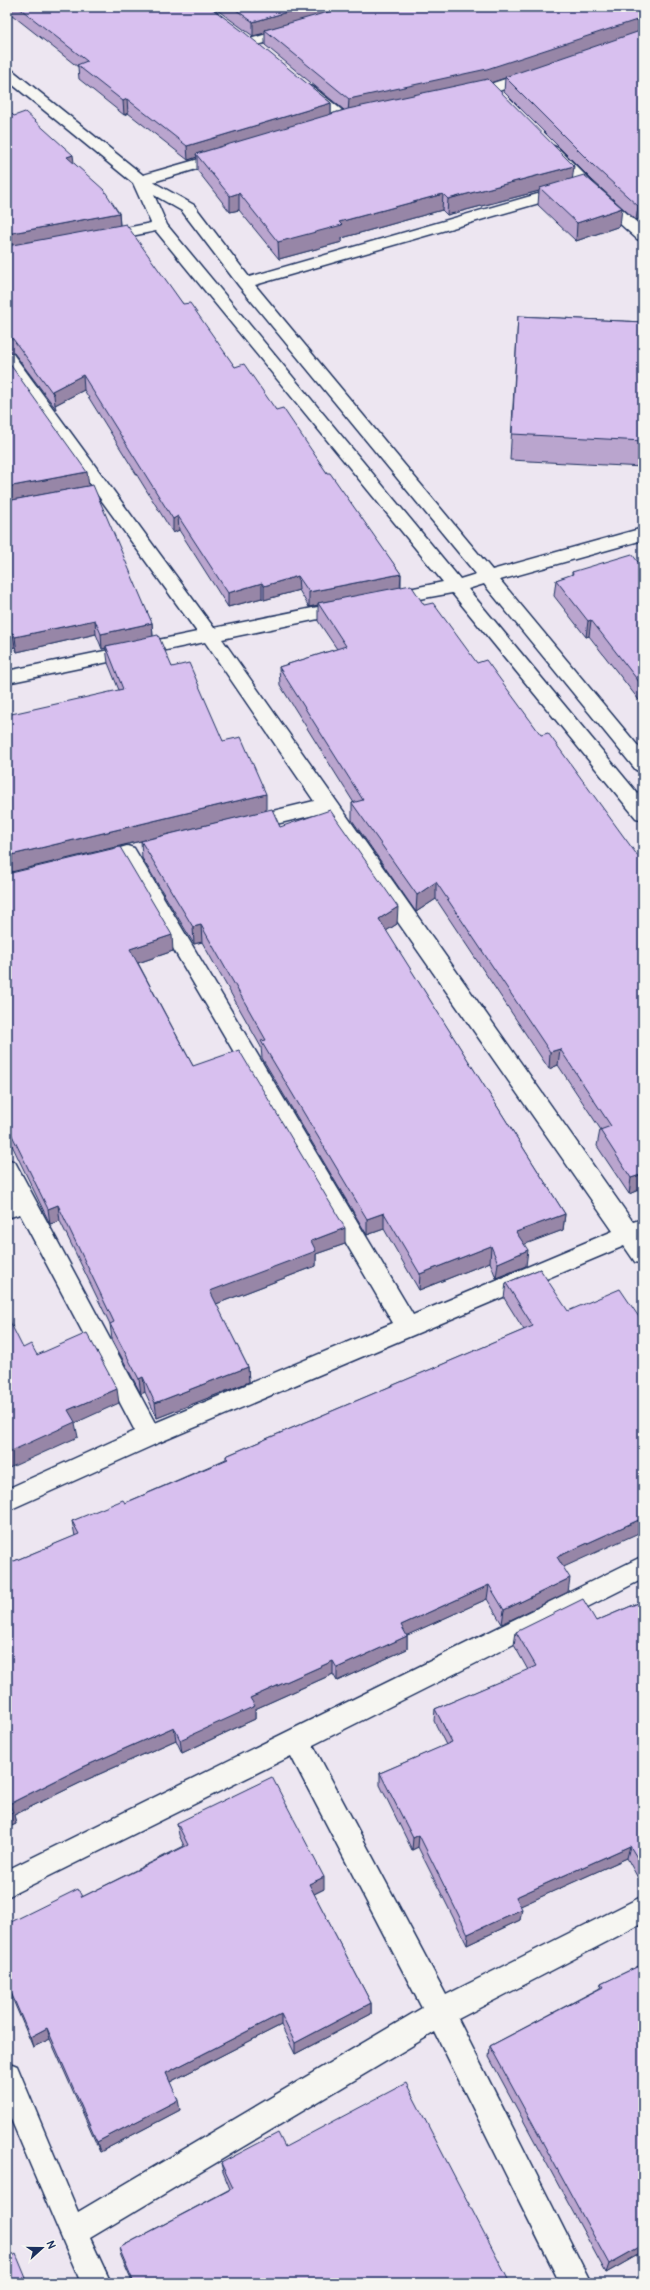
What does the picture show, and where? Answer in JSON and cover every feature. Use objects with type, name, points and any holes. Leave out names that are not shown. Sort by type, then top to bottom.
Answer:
[{"type":"street","points":[[251,43],[304,27]]},
{"type":"street","points":[[238,34],[262,52]]},
{"type":"street","points":[[453,97],[491,89],[550,68]]},
{"type":"street","points":[[7,73],[140,181],[188,208],[245,283],[643,765]]},
{"type":"street","points":[[298,82],[345,120]]},
{"type":"street","points":[[491,89],[502,100]]},
{"type":"street","points":[[330,125],[345,120],[376,114]]},
{"type":"street","points":[[542,140],[586,185],[643,236]]},
{"type":"street","points":[[140,181],[239,152]]},
{"type":"street","points":[[140,181],[160,226],[643,813]]},
{"type":"street","points":[[245,283],[586,185]]},
{"type":"street","points":[[84,240],[160,226]]},
{"type":"street","points":[[11,368],[95,492],[209,634],[327,805],[636,1231],[643,1255]]},
{"type":"street","points":[[7,677],[209,634],[456,586],[487,576],[643,534]]},
{"type":"street","points":[[227,829],[327,805]]},
{"type":"street","points":[[150,848],[119,855],[408,1327]]},
{"type":"street","points":[[7,1168],[16,1205],[150,1436]]},
{"type":"street","points":[[7,1500],[150,1436],[636,1231]]},
{"type":"street","points":[[7,1884],[296,1741],[643,1566]]},
{"type":"street","points":[[296,1741],[440,2013],[576,2283]]},
{"type":"street","points":[[72,2232],[440,2013],[643,1909]]},
{"type":"street","points":[[7,2076],[72,2232],[96,2283]]},
{"type":"building","points":[[18,7],[210,7],[245,33],[331,103],[187,146],[127,99],[123,101],[77,65],[87,61]]},
{"type":"building","points":[[232,7],[304,7],[253,22]]},
{"type":"building","points":[[345,7],[643,7],[643,18],[487,69],[349,99],[265,30]]},
{"type":"building","points":[[643,30],[643,204],[638,206],[594,166],[505,77]]},
{"type":"building","points":[[488,79],[574,166],[448,199],[443,194],[339,222],[342,225],[278,242],[239,193],[230,196],[196,154],[348,109]]},
{"type":"building","points":[[7,109],[14,116],[25,112],[73,155],[67,157],[104,190],[119,213],[7,234]]},
{"type":"building","points":[[584,175],[622,208],[577,223],[540,188]]},
{"type":"building","points":[[126,224],[183,304],[190,303],[235,367],[244,364],[276,410],[283,408],[327,473],[330,473],[401,574],[309,592],[298,576],[264,586],[262,583],[228,593],[178,516],[173,519],[83,375],[52,391],[54,395],[13,339],[7,338],[7,246]]},
{"type":"building","points":[[518,316],[643,322],[643,441],[512,434]]},
{"type":"building","points":[[7,360],[87,472],[7,487]]},
{"type":"building","points":[[93,485],[152,623],[101,634],[95,620],[15,637],[13,633],[7,634],[7,501]]},
{"type":"building","points":[[632,554],[638,562],[643,560],[643,687],[591,620],[588,621],[556,580],[573,574],[572,572]]},
{"type":"building","points":[[411,585],[424,605],[433,603],[477,663],[486,660],[541,735],[548,733],[643,863],[643,1174],[631,1178],[600,1130],[611,1126],[560,1049],[550,1052],[436,882],[417,895],[352,803],[363,800],[279,667],[346,646],[318,603]]},
{"type":"building","points":[[158,635],[172,667],[189,663],[223,741],[241,737],[266,794],[7,856],[7,715],[123,689],[106,646]]},
{"type":"building","points":[[272,809],[280,827],[330,810],[398,907],[379,919],[565,1214],[516,1232],[528,1250],[498,1263],[491,1246],[420,1274],[384,1213],[367,1219],[261,1041],[266,1040],[201,925],[193,927],[141,841]]},
{"type":"building","points":[[120,847],[172,935],[130,949],[193,1066],[239,1050],[345,1228],[311,1241],[316,1251],[210,1291],[248,1367],[155,1403],[143,1377],[139,1379],[110,1324],[114,1322],[58,1205],[48,1209],[7,1125],[7,874]]},
{"type":"building","points":[[540,1269],[568,1311],[620,1289],[643,1323],[643,1518],[557,1557],[570,1578],[504,1610],[489,1585],[401,1625],[407,1636],[337,1668],[333,1661],[250,1698],[255,1706],[180,1740],[174,1727],[83,1767],[9,1804],[13,1812],[7,1814],[7,1564],[79,1534],[72,1521],[123,1500],[125,1503],[228,1459],[226,1456],[533,1326],[506,1283]]},
{"type":"building","points":[[7,1316],[23,1348],[31,1344],[37,1355],[87,1333],[117,1389],[68,1410],[75,1422],[7,1453]]},
{"type":"building","points":[[583,1599],[596,1621],[643,1601],[643,1866],[630,1846],[516,1897],[522,1909],[468,1934],[419,1835],[413,1838],[380,1773],[452,1742],[435,1709],[536,1666],[516,1632]]},
{"type":"building","points":[[272,1777],[324,1877],[309,1884],[371,2003],[295,2043],[281,2014],[166,2073],[178,2100],[97,2142],[47,2028],[30,2037],[7,1983],[7,1924],[78,1889],[82,1897],[188,1845],[177,1823]]},
{"type":"building","points":[[643,1964],[643,2245],[609,2264],[490,2046],[603,1987],[601,1984]]},
{"type":"building","points":[[406,2083],[510,2283],[134,2283],[119,2248],[233,2188],[221,2163],[278,2133],[285,2147]]},
{"type":"building","points":[[7,2246],[11,2257],[16,2254],[28,2283],[7,2283]]}]
